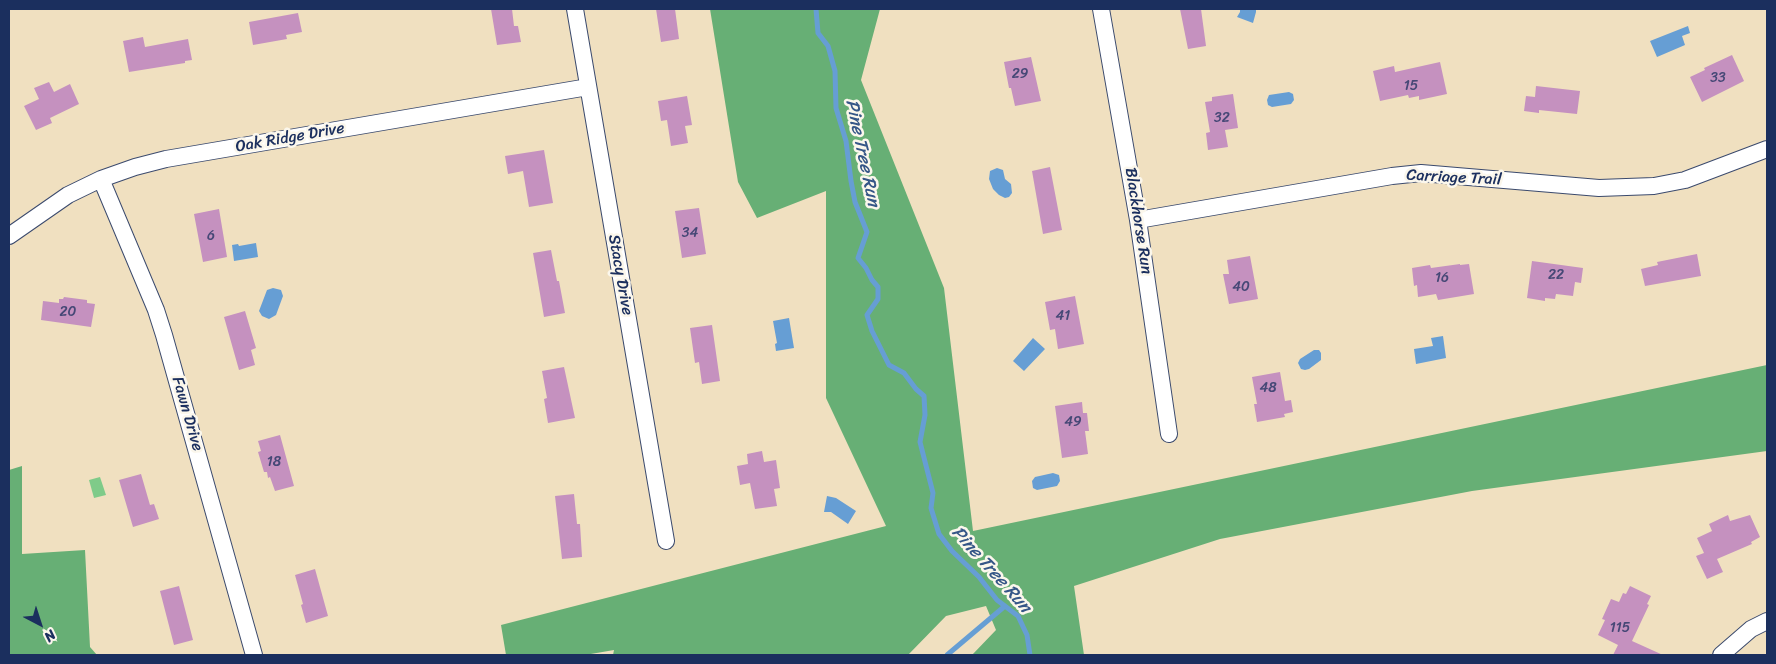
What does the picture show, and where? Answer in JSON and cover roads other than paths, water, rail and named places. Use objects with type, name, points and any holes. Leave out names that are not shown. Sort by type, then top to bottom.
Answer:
[{"type":"street","name":"Stacy Drive","points":[[575,9],[666,541]]},
{"type":"street","name":"Blackhorse Run","points":[[1101,9],[1138,220],[1169,434]]},
{"type":"street","name":"Oak Ridge Drive","points":[[9,236],[68,195],[101,179],[134,167],[588,87]]},
{"type":"street","name":"Carriage Trail","points":[[1138,220],[1392,176],[1421,173],[1599,188],[1654,186],[1685,180],[1767,149]]},
{"type":"street","name":"Fawn Drive","points":[[101,179],[156,310],[164,334],[254,655]]},
{"type":"street","points":[[1721,655],[1752,629],[1767,621]]},
{"type":"water","points":[[1240,9],[1256,9],[1253,23],[1237,17]]},
{"type":"water","points":[[1688,26],[1690,33],[1682,36],[1685,45],[1657,57],[1650,41]]},
{"type":"water","points":[[1289,92],[1293,94],[1294,100],[1291,104],[1272,107],[1268,105],[1269,95]]},
{"type":"water","points":[[997,168],[1003,170],[1005,179],[1011,184],[1012,193],[1009,197],[1005,198],[999,195],[993,189],[989,179],[990,171]]},
{"type":"water","points":[[256,243],[258,257],[234,261],[232,245],[238,244],[239,246]]},
{"type":"water","points":[[273,288],[281,290],[283,296],[276,315],[269,319],[262,316],[259,311],[267,290]]},
{"type":"water","points":[[789,318],[794,348],[776,351],[775,344],[777,343],[773,321]]},
{"type":"water","points":[[1443,336],[1446,358],[1416,364],[1414,349],[1433,346],[1431,338]]},
{"type":"water","points":[[1033,338],[1045,349],[1024,371],[1013,361]]},
{"type":"water","points":[[1314,350],[1319,350],[1321,360],[1309,369],[1301,369],[1298,363],[1300,359]]},
{"type":"water","points":[[1053,473],[1059,475],[1060,481],[1057,486],[1037,490],[1033,488],[1032,481],[1035,477]]},
{"type":"water","points":[[827,496],[836,498],[856,511],[848,524],[831,512],[824,512]]},
{"type":"waterway","name":"Pine Tree Run","points":[[816,9],[818,33],[828,46],[835,71],[836,108],[846,141],[855,202],[867,232],[858,258],[878,287],[878,299],[867,315],[872,331],[889,365],[904,373],[924,396],[925,415],[920,442],[933,493],[931,508],[939,534],[952,551],[979,577],[997,600],[1018,616],[1027,635],[1030,655]]},
{"type":"waterway","points":[[947,655],[1005,606]]}]
